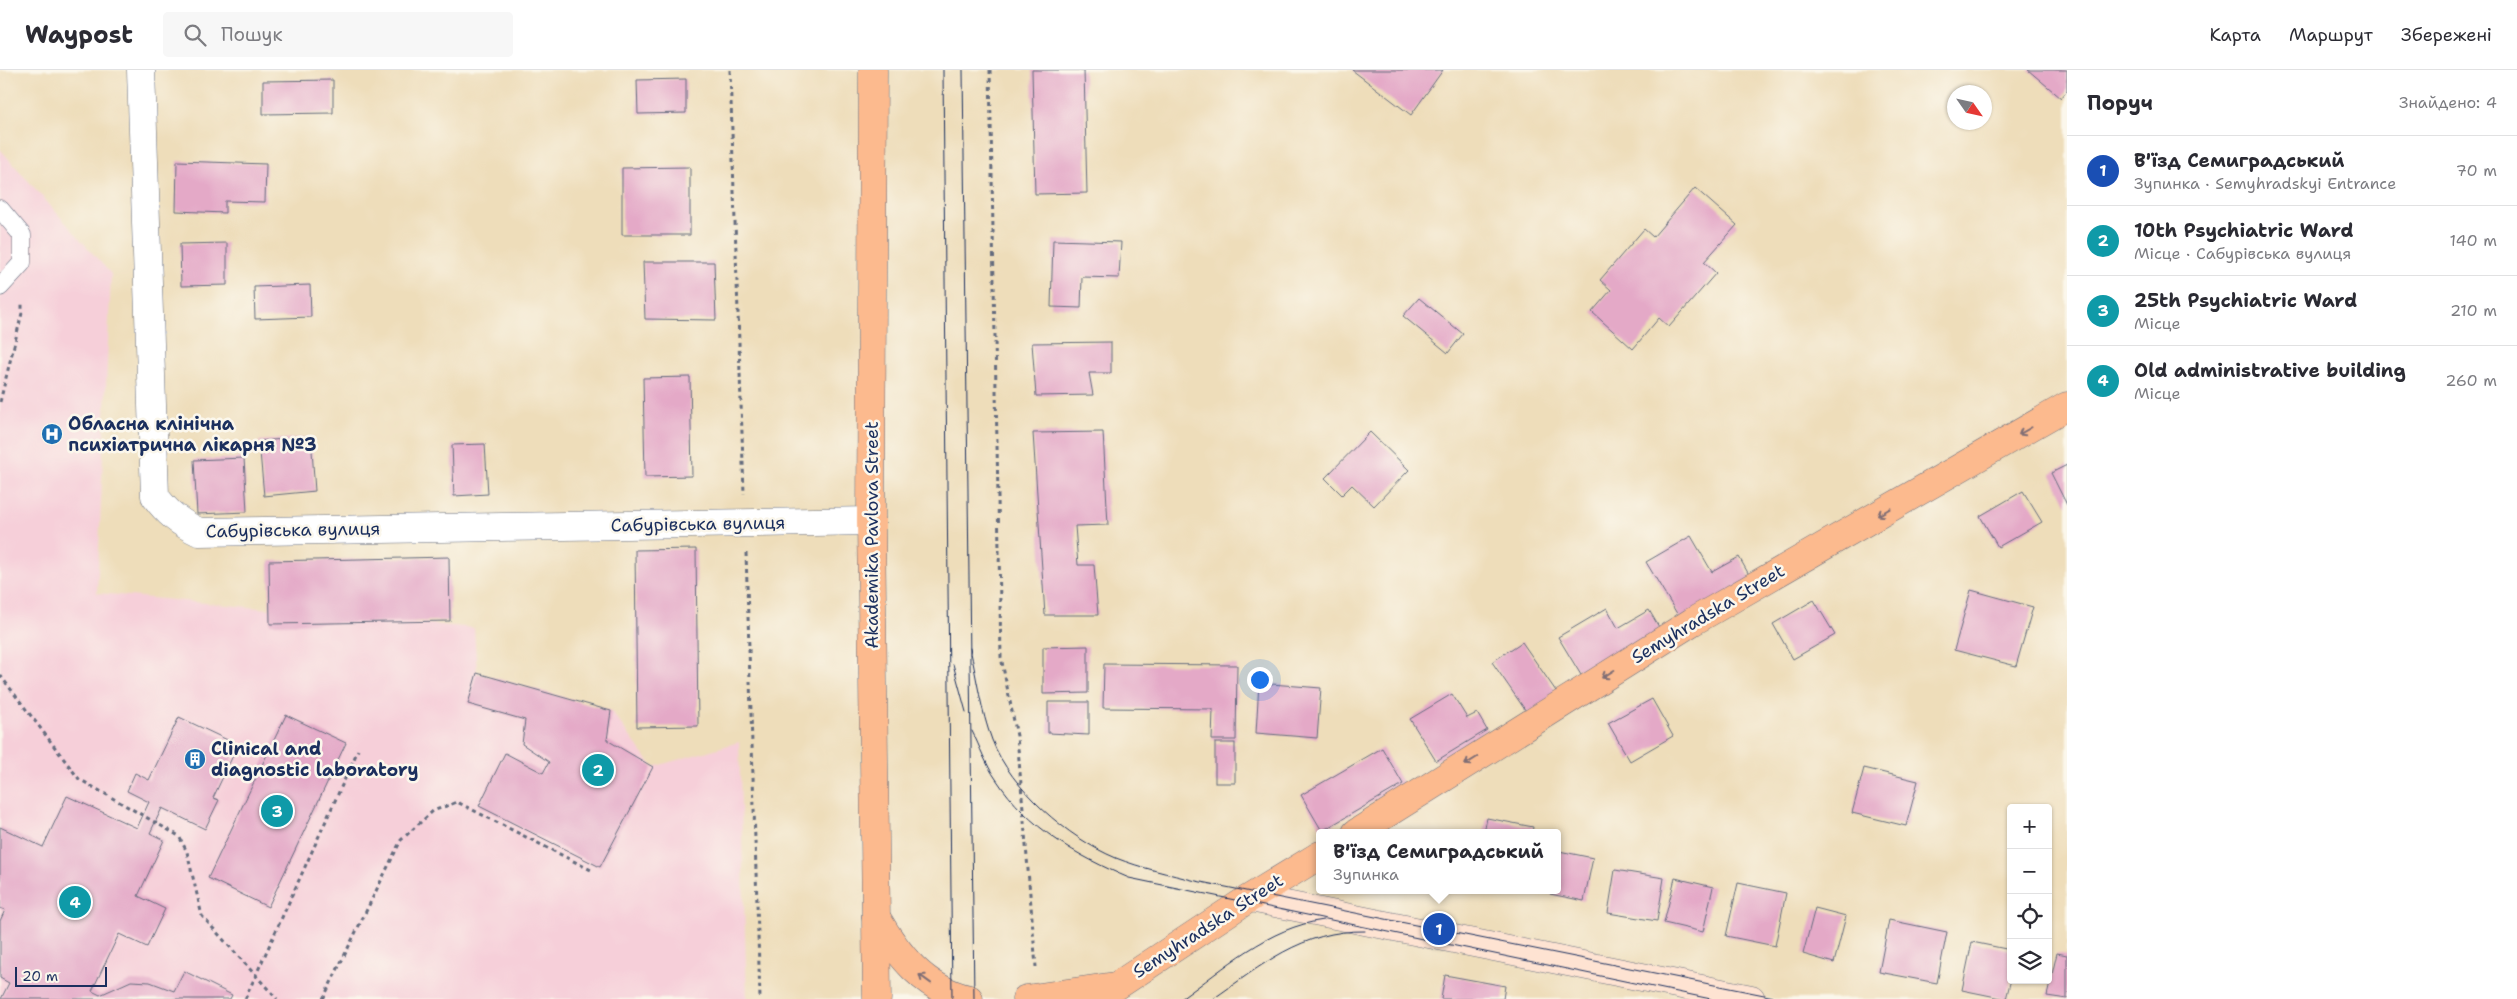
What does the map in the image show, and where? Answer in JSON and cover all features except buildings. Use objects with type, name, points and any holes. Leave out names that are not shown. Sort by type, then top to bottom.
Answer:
[{"type":"main road","name":"Akademika Pavlova Street","points":[[873,70],[871,521],[877,999]]},
{"type":"main road","name":"Semyhradska Street","points":[[1362,829],[1692,622],[2067,406]]},
{"type":"main road","name":"Semyhradska Street","points":[[1106,993],[1316,857]]},
{"type":"main road","points":[[1251,898],[1751,999]]},
{"type":"main road","points":[[875,916],[890,942],[916,972],[934,985],[969,999]]},
{"type":"main road","points":[[1032,998],[1106,993]]},
{"type":"street","name":"Сабурівська вулиця","points":[[141,70],[155,496],[166,511],[181,524],[199,532],[871,521]]},
{"type":"lane","points":[[0,209],[22,235],[22,263],[0,287]]},
{"type":"path","points":[[990,70],[1001,657],[1016,736],[1032,998]]},
{"type":"path","points":[[0,402],[22,313],[22,263]]},
{"type":"path","points":[[0,674],[78,779],[179,836],[188,852],[202,916],[276,999]]},
{"type":"path","points":[[244,999],[358,750]]},
{"type":"path","points":[[323,999],[401,840],[433,811],[457,802],[591,870]]},
{"type":"shaded area","name":"Обласна клінічна психіатрична лікарня №3","points":[[0,149],[111,274],[97,593],[474,628],[477,673],[611,711],[653,767],[739,742],[747,999],[0,999]]},
{"type":"tram line","points":[[943,70],[952,999]]},
{"type":"tram line","points":[[963,70],[974,999]]},
{"type":"tram line","points":[[970,648],[988,729],[1001,758],[1013,776],[1027,794],[1061,825],[1079,838],[1116,858],[1145,868],[1196,881],[1784,999]]},
{"type":"tram line","points":[[953,664],[966,712]]},
{"type":"tram line","points":[[972,731],[992,774],[1023,812],[1055,839],[1091,860],[1129,878],[1711,999]]},
{"type":"tram line","points":[[1181,999],[1248,950],[1266,940],[1304,924],[1324,920]]},
{"type":"tram line","points":[[1213,999],[1266,962],[1302,943],[1342,932],[1365,931]]},
{"type":"place","name":"Обласна клінічна психіатрична лікарня №3","points":[[52,434]]},
{"type":"place","name":"Clinical and diagnostic laboratory","points":[[195,759]]},
{"type":"place","name":"10th Psychiatric Ward","points":[[598,770]]},
{"type":"place","name":"25th Psychiatric Ward","points":[[277,811]]},
{"type":"place","name":"Old administrative building","points":[[75,902]]},
{"type":"place","name":"В'їзд Семиградський","points":[[1439,929]]}]
